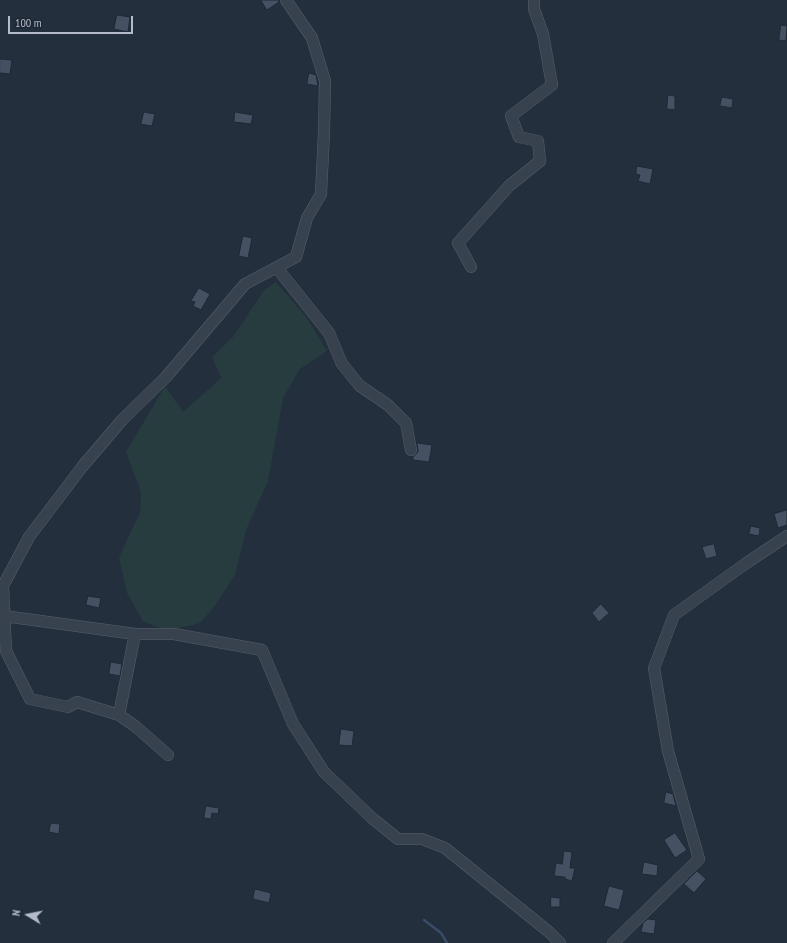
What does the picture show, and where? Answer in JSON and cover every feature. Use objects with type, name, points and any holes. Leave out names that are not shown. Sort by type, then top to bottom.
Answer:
[{"type":"street","points":[[168,755],[136,726],[119,715],[77,702],[68,707],[30,700],[3,653],[3,586],[29,537],[82,467],[122,420],[166,377],[245,284],[296,257],[307,218],[321,194],[325,81],[312,38],[286,0]]},
{"type":"street","points":[[471,267],[458,243],[509,186],[540,161],[538,141],[519,137],[511,116],[552,85],[543,34],[534,9],[534,0]]},
{"type":"street","points":[[277,268],[329,333],[342,364],[360,386],[388,405],[406,423],[411,450]]},
{"type":"street","points":[[613,943],[699,859],[668,750],[654,668],[674,615],[787,536]]},
{"type":"street","points":[[4,616],[135,634],[174,634],[262,650],[293,724],[324,772],[372,818],[398,839],[422,839],[445,848],[549,932],[560,943]]},
{"type":"street","points":[[119,715],[135,634]]},
{"type":"green space","points":[[276,282],[307,318],[327,351],[300,369],[283,398],[268,481],[246,530],[235,575],[214,607],[200,623],[167,631],[143,621],[127,593],[119,558],[140,512],[141,492],[126,452],[165,386],[183,412],[221,378],[212,357],[233,337],[264,290]]},
{"type":"building","points":[[261,0],[279,0],[279,2],[267,10]]},
{"type":"building","points":[[117,15],[130,17],[128,32],[114,29]]},
{"type":"building","points":[[781,25],[787,26],[786,41],[779,40]]},
{"type":"building","points":[[0,59],[12,60],[10,74],[0,73]]},
{"type":"building","points":[[309,73],[316,75],[318,86],[307,84]]},
{"type":"building","points":[[668,95],[675,96],[675,110],[667,109]]},
{"type":"building","points":[[722,97],[733,99],[732,108],[720,106]]},
{"type":"building","points":[[144,112],[155,114],[152,126],[141,124]]},
{"type":"building","points":[[235,112],[253,115],[251,124],[234,122]]},
{"type":"building","points":[[637,166],[653,169],[650,184],[638,181],[640,175],[636,174]]},
{"type":"building","points":[[243,236],[252,238],[248,258],[239,256]]},
{"type":"building","points":[[199,288],[210,294],[201,310],[193,306],[195,302],[191,301]]},
{"type":"building","points":[[417,443],[432,445],[429,462],[413,460],[413,457],[418,452]]},
{"type":"building","points":[[787,510],[787,525],[778,528],[774,514]]},
{"type":"building","points":[[751,526],[760,528],[759,536],[749,534]]},
{"type":"building","points":[[714,544],[717,556],[706,559],[702,547]]},
{"type":"building","points":[[88,596],[101,598],[99,608],[86,605]]},
{"type":"building","points":[[601,604],[609,613],[599,622],[592,613]]},
{"type":"building","points":[[111,662],[122,664],[120,676],[109,674]]},
{"type":"building","points":[[341,729],[354,731],[352,746],[339,745]]},
{"type":"building","points":[[666,792],[673,794],[676,806],[664,803]]},
{"type":"building","points":[[206,806],[219,808],[218,814],[212,813],[211,819],[204,818]]},
{"type":"building","points":[[51,823],[60,824],[59,834],[49,832]]},
{"type":"building","points":[[675,833],[687,850],[675,858],[664,840]]},
{"type":"building","points":[[564,851],[572,852],[570,868],[575,868],[572,881],[565,879],[565,877],[554,876],[556,863],[562,864]]},
{"type":"building","points":[[644,862],[658,865],[657,876],[642,874]]},
{"type":"building","points":[[697,871],[706,879],[694,893],[684,884]]},
{"type":"building","points":[[609,886],[624,890],[619,910],[604,906]]},
{"type":"building","points":[[255,889],[271,893],[269,903],[253,899]]},
{"type":"building","points":[[551,897],[560,898],[560,907],[551,907]]},
{"type":"building","points":[[648,919],[656,920],[654,934],[641,932],[643,923]]},
{"type":"waterway","points":[[424,920],[441,933],[447,943]]}]
